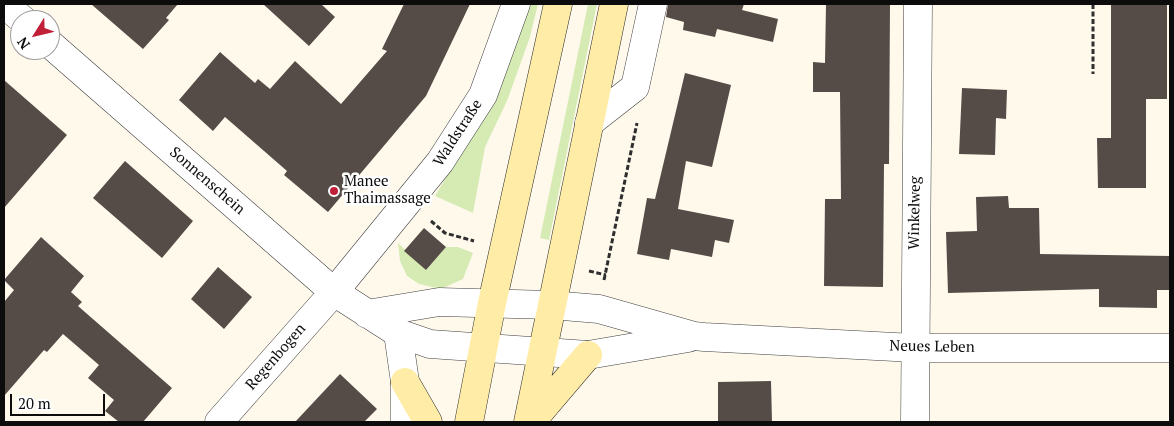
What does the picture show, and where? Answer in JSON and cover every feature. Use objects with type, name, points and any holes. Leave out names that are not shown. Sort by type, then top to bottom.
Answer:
[{"type":"main road","points":[[469,422],[492,303],[558,4]]},
{"type":"main road","points":[[530,422],[551,305],[614,4]]},
{"type":"main road","points":[[530,422],[588,355]]},
{"type":"main road","points":[[405,382],[428,422]]},
{"type":"street","name":"Waldstraße","points":[[334,292],[440,162],[483,95],[516,4]]},
{"type":"street","points":[[589,123],[636,87],[653,4]]},
{"type":"street","name":"Winkelweg","points":[[914,422],[918,4]]},
{"type":"street","name":"Sonnenschein","points":[[60,53],[334,292],[398,333],[430,344],[483,348]]},
{"type":"street","name":"Regenbogen","points":[[219,422],[334,292]]},
{"type":"street","points":[[367,314],[438,302],[551,305]]},
{"type":"street","name":"Neues Leben","points":[[551,305],[598,309],[694,336],[914,348],[1170,348]]},
{"type":"street","points":[[398,333],[405,382],[405,422]]},
{"type":"street","name":"Neues Leben","points":[[542,352],[588,355],[694,336]]},
{"type":"street","points":[[483,348],[542,352]]},
{"type":"path","points":[[1093,4],[1093,74]]},
{"type":"path","points":[[598,309],[637,127],[636,87]]},
{"type":"path","points":[[408,202],[445,233],[480,242]]},
{"type":"green space","points":[[526,4],[538,4],[530,37],[507,101],[485,147],[473,213],[435,196],[450,171]]},
{"type":"green space","points":[[588,4],[597,4],[549,240],[540,238]]},
{"type":"green space","points":[[398,243],[426,270],[446,247],[458,247],[473,253],[463,279],[441,289],[419,284],[407,276],[400,261]]},
{"type":"building","points":[[91,4],[178,4],[166,18],[169,20],[143,49]]},
{"type":"building","points":[[263,4],[321,4],[335,17],[309,46]]},
{"type":"building","points":[[404,4],[470,4],[426,96],[328,212],[284,175],[287,171],[225,117],[213,131],[179,100],[220,52],[255,83],[258,79],[270,89],[295,61],[341,104],[387,51],[382,49]]},
{"type":"building","points":[[668,4],[744,4],[742,10],[778,19],[773,42],[717,29],[715,37],[683,30],[684,22],[666,17]]},
{"type":"building","points":[[826,4],[890,4],[889,164],[884,164],[883,287],[824,286],[825,199],[841,199],[840,92],[813,92],[813,62],[825,63]]},
{"type":"building","points":[[1111,4],[1167,4],[1167,99],[1146,99],[1146,188],[1098,188],[1097,138],[1111,138]]},
{"type":"building","points":[[685,73],[731,85],[712,167],[686,161],[678,209],[734,220],[729,243],[715,240],[712,257],[671,249],[669,260],[637,254],[647,198],[655,199]]},
{"type":"building","points":[[4,80],[67,135],[4,208]]},
{"type":"building","points":[[962,88],[1007,90],[1006,119],[996,118],[995,155],[959,154]]},
{"type":"building","points":[[125,161],[193,221],[162,258],[93,198]]},
{"type":"building","points":[[1008,196],[1009,208],[1039,208],[1040,254],[1170,256],[1170,290],[1157,290],[1157,308],[1099,307],[1099,289],[948,293],[946,232],[977,231],[976,197]]},
{"type":"building","points":[[424,228],[446,247],[426,270],[404,251]]},
{"type":"building","points":[[41,237],[84,276],[71,292],[82,302],[78,306],[172,388],[143,422],[119,422],[105,411],[114,400],[88,378],[99,365],[63,334],[47,352],[44,350],[4,396],[4,302],[14,290],[4,280]]},
{"type":"building","points":[[218,267],[252,297],[224,329],[191,299]]},
{"type":"building","points":[[340,374],[377,409],[364,422],[295,422]]},
{"type":"building","points":[[771,381],[772,422],[718,422],[718,382]]},
{"type":"place","name":"Manee Thaimassage","points":[[334,191]]}]
